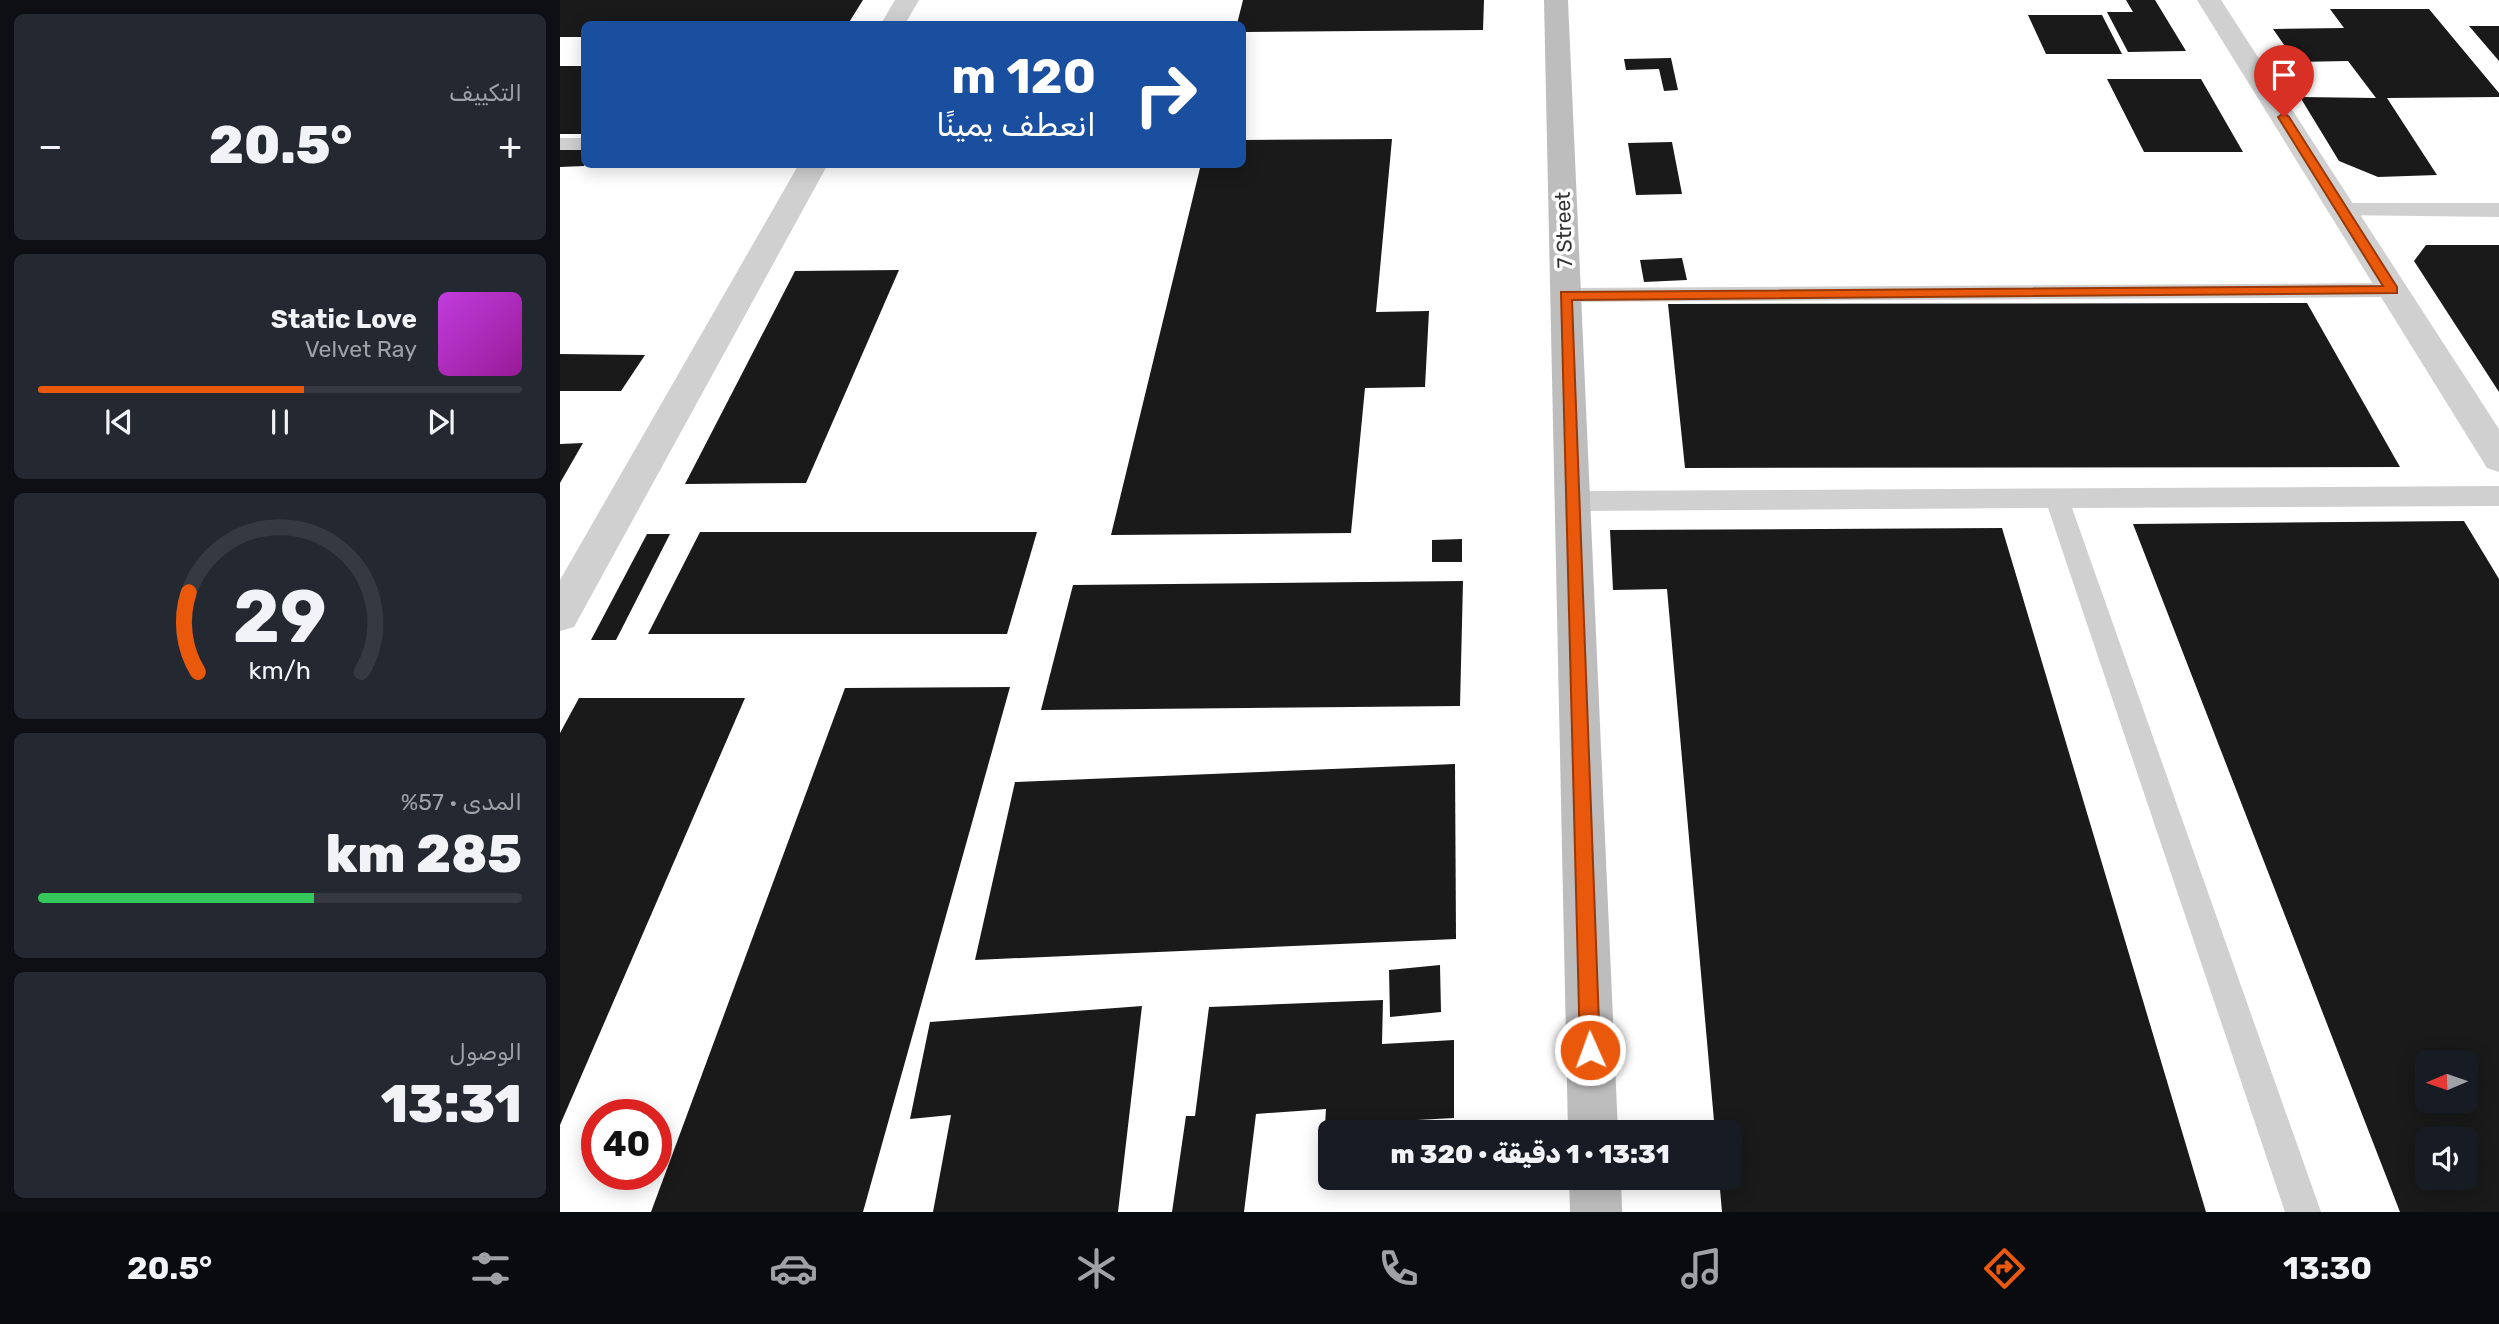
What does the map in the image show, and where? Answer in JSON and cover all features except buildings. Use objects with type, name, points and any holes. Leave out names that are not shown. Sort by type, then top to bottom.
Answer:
[{"type":"street","points":[[895,21],[907,0]]},
{"type":"street","name":"7 Street","points":[[1556,0],[1593,1120]]},
{"type":"street","points":[[2209,0],[2499,458]]},
{"type":"street","points":[[560,615],[812,168]]},
{"type":"street","points":[[1595,1190],[1596,1212]]},
{"type":"lane","points":[[560,144],[581,144]]},
{"type":"lane","points":[[2343,210],[2499,210]]},
{"type":"lane","points":[[1566,295],[2392,290]]},
{"type":"lane","points":[[1573,501],[2499,496]]},
{"type":"lane","points":[[2057,499],[2303,1212]]},
{"type":"route","points":[[1590,1050],[1566,295],[2392,290],[2284,117]]}]
